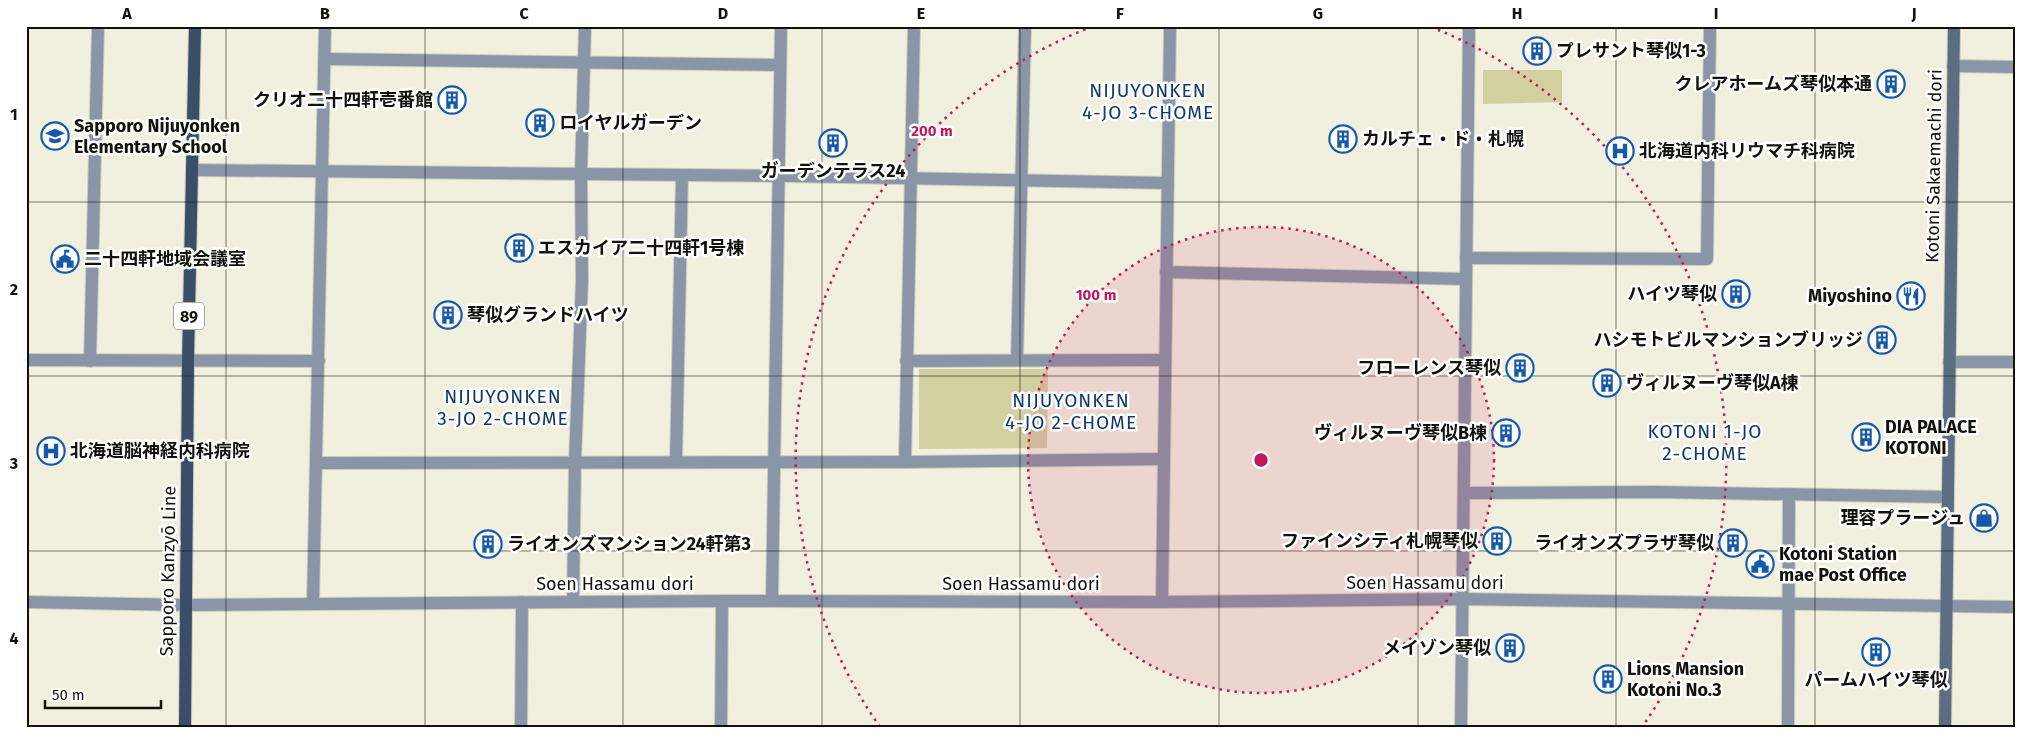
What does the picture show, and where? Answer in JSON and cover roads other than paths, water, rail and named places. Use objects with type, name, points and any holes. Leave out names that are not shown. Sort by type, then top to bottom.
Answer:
[{"type":"main road","name":"Sapporo Kanzyō Line","points":[[185,727],[188,362],[195,26]]},
{"type":"main road","name":"Kotoni Sakaemachi dori","points":[[1945,727],[1954,26]]},
{"type":"street","points":[[90,361],[98,26]]},
{"type":"street","points":[[313,603],[325,26]]},
{"type":"street","points":[[573,602],[575,461],[582,280],[581,174],[584,26]]},
{"type":"street","points":[[772,601],[781,26]]},
{"type":"street","points":[[905,462],[914,26]]},
{"type":"street","points":[[1017,360],[1024,26]]},
{"type":"street","points":[[1162,602],[1170,26]]},
{"type":"street","points":[[1461,727],[1469,26]]},
{"type":"street","points":[[1466,258],[1707,259],[1710,26]]},
{"type":"street","points":[[325,59],[780,65]]},
{"type":"street","points":[[1953,66],[2015,67]]},
{"type":"street","points":[[192,170],[682,174],[1167,183]]},
{"type":"street","points":[[676,462],[682,174]]},
{"type":"street","points":[[1166,272],[1466,279]]},
{"type":"street","points":[[26,360],[319,361]]},
{"type":"street","points":[[906,361],[1164,360]]},
{"type":"street","points":[[1949,362],[2015,362]]},
{"type":"street","points":[[317,462],[905,462],[1163,459]]},
{"type":"street","points":[[1464,493],[1656,492],[1947,497]]},
{"type":"street","points":[[1788,727],[1789,495]]},
{"type":"street","name":"Soen Hassamu dori","points":[[26,602],[185,605],[722,601],[1162,602],[1462,599],[2015,608]]},
{"type":"street","points":[[721,727],[722,601]]},
{"type":"street","points":[[521,727],[522,602]]},
{"type":"place","name":"プレサント琴似1-3","points":[[1537,51]]},
{"type":"place","name":"クレアホームズ琴似本通","points":[[1891,84]]},
{"type":"place","name":"クリオ二十四軒壱番館","points":[[452,100]]},
{"type":"place","name":"ロイヤルガーデン","points":[[540,123]]},
{"type":"place","name":"Sapporo Nijuyonken Elementary School","points":[[55,136]]},
{"type":"place","name":"カルチェ・ド・札幌","points":[[1343,139]]},
{"type":"place","name":"ガーデンテラス24","points":[[833,143]]},
{"type":"place","name":"北海道内科リウマチ科病院","points":[[1620,151]]},
{"type":"place","name":"エスカイア二十四軒1号棟","points":[[519,248]]},
{"type":"place","name":"二十四軒地域会議室","points":[[65,259]]},
{"type":"place","name":"ハイツ琴似","points":[[1736,294]]},
{"type":"place","name":"Miyoshino","points":[[1911,296]]},
{"type":"place","name":"琴似グランドハイツ","points":[[448,315]]},
{"type":"place","name":"ハシモトビルマンションブリッジ","points":[[1882,340]]},
{"type":"place","name":"フローレンス琴似","points":[[1520,368]]},
{"type":"place","name":"ヴィルヌーヴ琴似A棟","points":[[1607,383]]},
{"type":"place","name":"ヴィルヌーヴ琴似B棟","points":[[1506,433]]},
{"type":"place","name":"DIA PALACE KOTONI","points":[[1866,437]]},
{"type":"place","name":"北海道脳神経内科病院","points":[[51,451]]},
{"type":"place","name":"理容プラージュ","points":[[1984,518]]},
{"type":"place","name":"ファインシティ札幌琴似","points":[[1497,541]]},
{"type":"place","name":"ライオンズプラザ琴似","points":[[1733,543]]},
{"type":"place","name":"ライオンズマンション24軒第3","points":[[488,544]]},
{"type":"place","name":"Kotoni Station mae Post Office","points":[[1760,564]]},
{"type":"place","name":"メイゾン琴似","points":[[1510,648]]},
{"type":"place","name":"パームハイツ琴似","points":[[1876,652]]},
{"type":"place","name":"Lions Mansion Kotoni No.3","points":[[1608,679]]},
{"type":"district","name":"NIJUYONKEN 4-JO 3-CHOME","points":[[1148,101]]},
{"type":"district","name":"NIJUYONKEN 3-JO 2-CHOME","points":[[503,407]]},
{"type":"district","name":"NIJUYONKEN 4-JO 2-CHOME","points":[[1071,411]]},
{"type":"district","name":"KOTONI 1-JO 2-CHOME","points":[[1705,442]]}]
